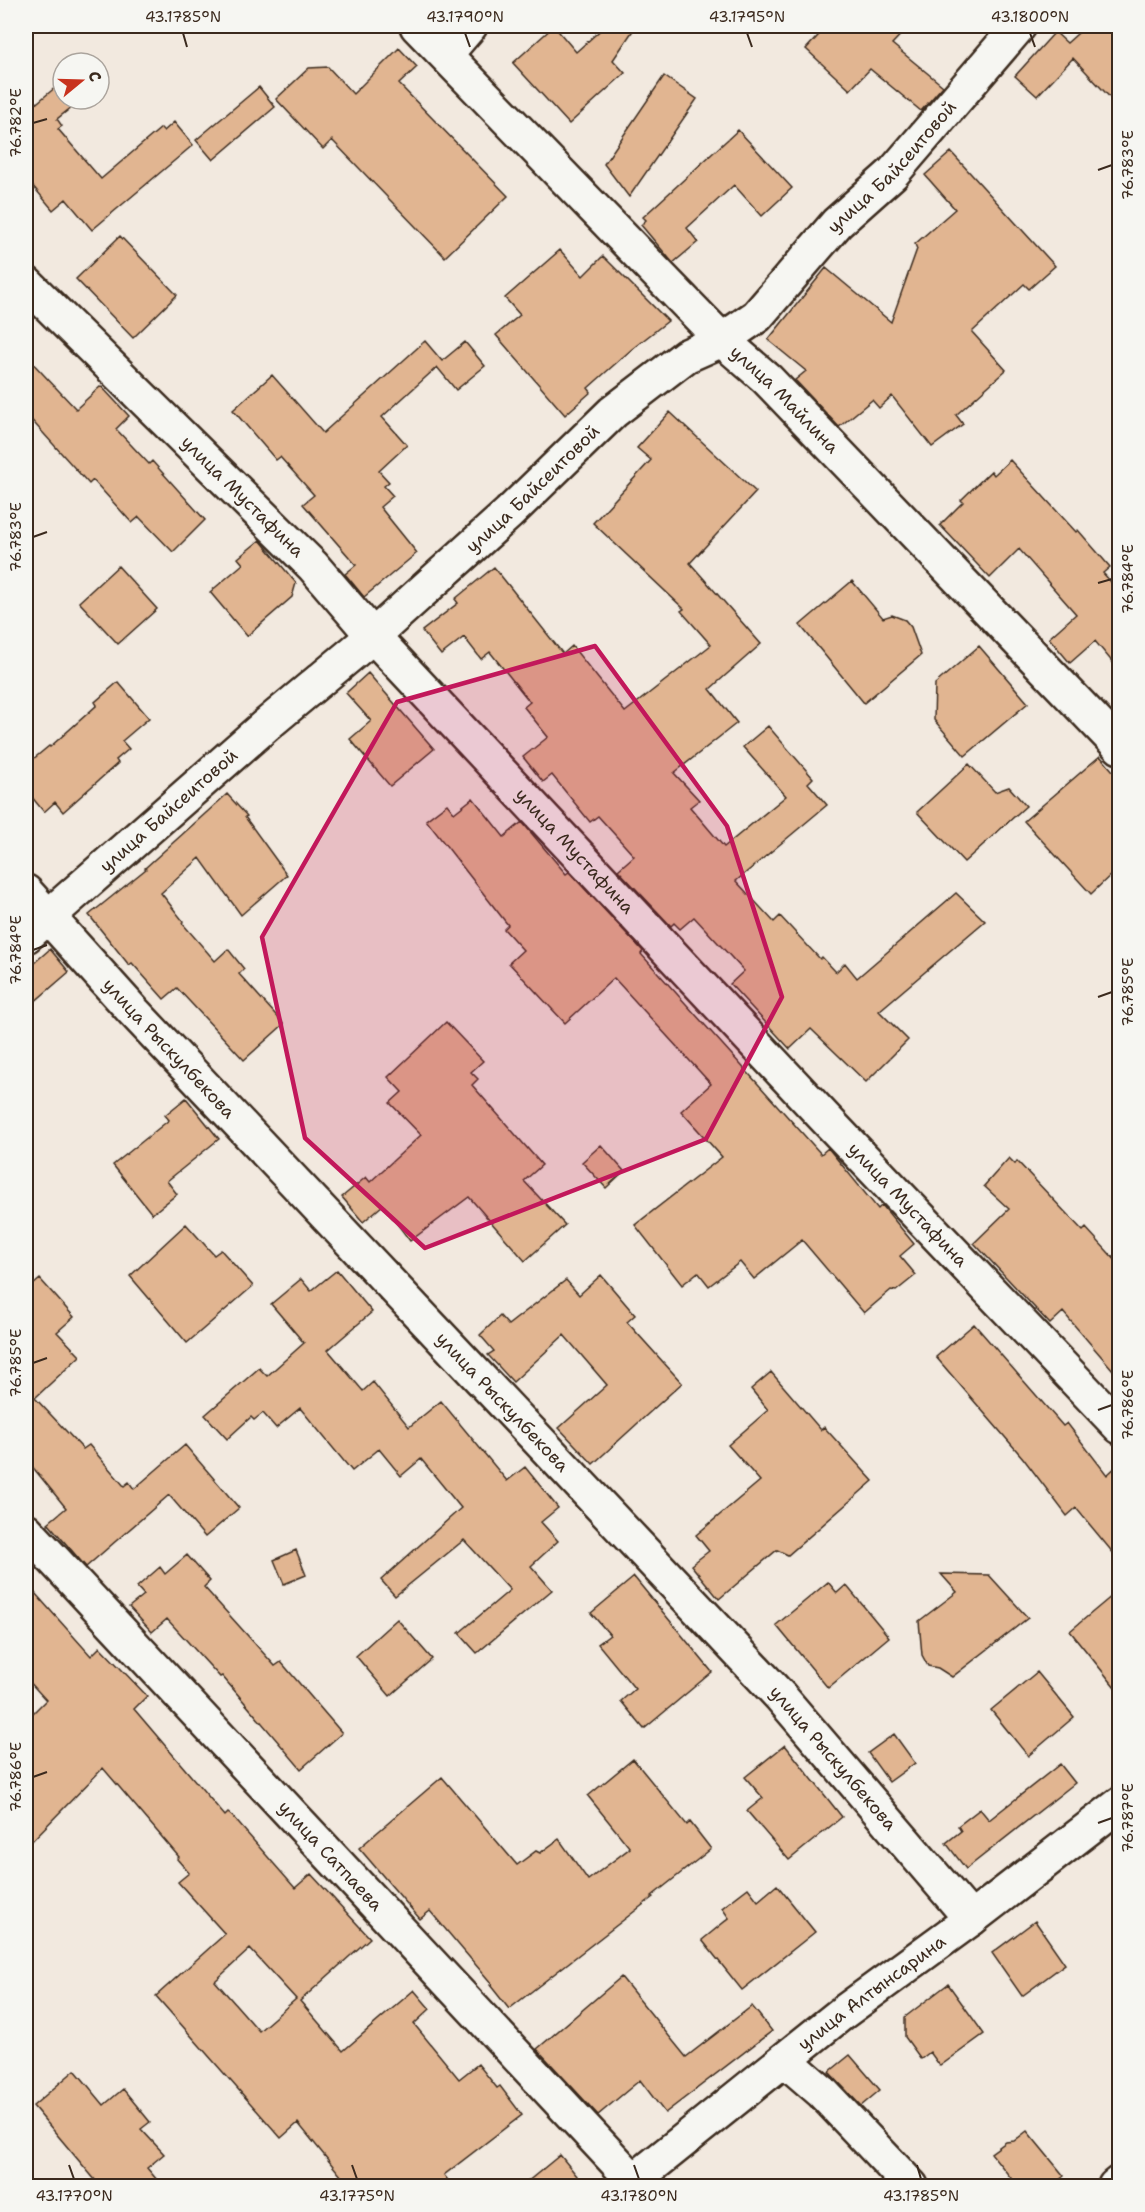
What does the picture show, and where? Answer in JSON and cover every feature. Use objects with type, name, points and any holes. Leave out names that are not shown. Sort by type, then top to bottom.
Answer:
[{"type":"street","name":"улица Майлина","points":[[417,26],[723,340],[766,379],[1119,747]]},
{"type":"street","points":[[446,54],[470,26]]},
{"type":"street","name":"улица Байсеитовой","points":[[37,927],[265,726],[373,636],[509,513],[613,412],[686,356],[723,340],[757,316],[837,223],[892,174],[1018,26]]},
{"type":"street","name":"улица Мустафина","points":[[26,283],[313,566],[373,636],[824,1117],[1119,1427]]},
{"type":"street","name":"улица Рыскулбекова","points":[[26,892],[37,927],[134,1012],[780,1696],[971,1918]]},
{"type":"street","name":"улица Сатпаева","points":[[26,1530],[630,2184]]},
{"type":"street","name":"улица Алтынсарина","points":[[630,2184],[841,2014],[1119,1804]]},
{"type":"street","points":[[784,2060],[822,2092],[911,2187]]},
{"type":"street","points":[[1115,2187],[1119,2182]]},
{"type":"highlighted area","points":[[595,646],[727,826],[782,997],[706,1139],[425,1248],[305,1138],[262,937],[397,702]]},
{"type":"building","points":[[554,26],[576,52],[605,26],[636,26],[613,60],[625,73],[569,124],[513,63]]},
{"type":"building","points":[[827,26],[909,26],[892,44],[943,86],[921,111],[870,69],[850,90],[806,49]]},
{"type":"building","points":[[1086,26],[1119,26],[1119,107],[1073,58],[1037,96],[1015,76],[1055,32],[1067,43]]},
{"type":"building","points":[[399,48],[417,67],[399,84],[508,196],[445,257],[332,140],[323,149],[276,99],[309,68],[328,67],[353,94]]},
{"type":"building","points":[[664,76],[697,99],[629,197],[604,164]]},
{"type":"building","points":[[259,87],[275,107],[213,160],[196,140]]},
{"type":"building","points":[[51,91],[51,111],[67,111],[57,119],[62,126],[58,129],[101,179],[161,128],[164,131],[174,122],[193,145],[92,230],[66,199],[53,210],[26,178],[26,112]]},
{"type":"building","points":[[738,130],[792,188],[762,216],[734,185],[687,228],[698,242],[673,263],[641,225],[646,220],[643,217]]},
{"type":"building","points":[[951,152],[1055,266],[1029,289],[1024,284],[972,332],[1006,370],[956,415],[963,424],[932,447],[892,396],[879,408],[872,400],[839,427],[795,380],[806,371],[768,340],[826,268],[891,322],[917,249],[915,244],[955,209],[925,175]]},
{"type":"building","points":[[120,236],[177,295],[133,338],[76,279]]},
{"type":"building","points":[[560,250],[583,276],[603,256],[668,321],[588,388],[591,392],[565,415],[496,335],[520,315],[505,298]]},
{"type":"building","points":[[425,341],[442,361],[465,342],[485,366],[456,390],[437,367],[382,417],[407,445],[379,471],[389,482],[384,486],[393,496],[380,507],[417,553],[364,597],[345,574],[356,565],[303,504],[314,495],[280,457],[276,460],[233,410],[272,375],[323,433]]},
{"type":"building","points":[[26,356],[76,409],[101,386],[129,416],[116,429],[149,464],[152,461],[205,520],[173,552],[139,517],[132,523],[93,480],[89,484],[26,414]]},
{"type":"building","points":[[670,412],[756,492],[690,563],[761,644],[710,689],[737,723],[674,773],[699,800],[690,807],[724,847],[786,796],[743,747],[768,726],[813,778],[808,783],[827,805],[736,881],[774,922],[780,916],[820,959],[822,957],[836,972],[845,963],[857,978],[956,893],[985,921],[879,1011],[908,1040],[866,1082],[811,1029],[790,1049],[730,984],[744,971],[694,917],[680,929],[674,923],[671,926],[618,870],[634,856],[598,816],[590,822],[552,775],[543,782],[523,757],[548,737],[524,707],[530,702],[490,652],[481,659],[464,637],[441,655],[422,631],[458,603],[455,599],[494,567],[563,654],[572,646],[625,712],[711,645],[681,611],[684,609],[593,523],[651,460],[637,448]]},
{"type":"building","points":[[1010,460],[1076,532],[1078,530],[1110,567],[1103,573],[1119,591],[1119,670],[1095,641],[1070,663],[1049,638],[1076,614],[1019,549],[990,578],[940,525],[963,502],[961,500],[991,471],[994,475]]},
{"type":"building","points":[[260,540],[296,583],[292,597],[247,636],[210,592],[243,564],[238,558]]},
{"type":"building","points":[[118,566],[157,609],[118,644],[79,602]]},
{"type":"building","points":[[852,581],[883,618],[892,615],[905,620],[911,627],[921,655],[864,703],[800,625]]},
{"type":"building","points":[[979,646],[1028,703],[965,756],[934,720],[935,684]]},
{"type":"building","points":[[368,673],[434,749],[390,786],[350,739],[371,721],[346,693]]},
{"type":"building","points":[[118,682],[149,718],[122,741],[129,749],[116,760],[118,763],[63,812],[55,802],[44,812],[26,790],[26,765],[97,705],[95,702]]},
{"type":"building","points":[[1100,756],[1119,778],[1119,867],[1091,894],[1024,821]]},
{"type":"building","points":[[969,764],[995,792],[1009,787],[1026,806],[964,862],[917,812]]},
{"type":"building","points":[[227,794],[247,816],[245,817],[287,875],[241,915],[200,858],[161,893],[183,921],[182,923],[215,961],[228,949],[244,969],[239,974],[284,1024],[244,1060],[177,988],[164,999],[132,963],[129,965],[89,915],[146,869]]},
{"type":"building","points":[[473,798],[504,837],[522,822],[566,874],[569,872],[643,951],[641,954],[821,1154],[828,1148],[878,1209],[882,1205],[914,1244],[900,1256],[916,1275],[896,1291],[891,1290],[864,1313],[802,1240],[754,1279],[740,1262],[709,1286],[698,1272],[682,1285],[635,1225],[722,1157],[681,1111],[711,1084],[614,978],[565,1023],[509,963],[523,950],[504,929],[508,925],[426,820],[447,804],[454,813]]},
{"type":"building","points":[[50,949],[69,972],[26,1009],[26,970]]},
{"type":"building","points":[[446,1022],[483,1061],[471,1072],[478,1079],[472,1085],[542,1165],[524,1181],[565,1225],[525,1261],[469,1197],[410,1241],[383,1205],[363,1222],[342,1197],[366,1177],[370,1182],[421,1135],[390,1103],[402,1092],[388,1077]]},
{"type":"building","points":[[186,1098],[219,1139],[167,1181],[177,1194],[152,1214],[113,1165],[169,1120],[165,1115]]},
{"type":"building","points":[[601,1145],[624,1171],[606,1188],[582,1162]]},
{"type":"building","points":[[1009,1158],[1015,1164],[1017,1161],[1083,1231],[1086,1228],[1119,1264],[1119,1377],[1063,1312],[1050,1324],[974,1243],[1009,1209],[984,1186]]},
{"type":"building","points":[[186,1224],[214,1255],[221,1250],[253,1286],[187,1343],[130,1276]]},
{"type":"building","points":[[337,1270],[372,1312],[328,1350],[363,1391],[373,1382],[409,1427],[441,1401],[507,1481],[525,1467],[558,1508],[541,1522],[558,1541],[531,1566],[552,1590],[477,1653],[459,1633],[510,1590],[464,1540],[395,1596],[381,1580],[461,1508],[421,1459],[401,1476],[379,1449],[352,1471],[300,1408],[276,1428],[263,1413],[254,1420],[251,1417],[227,1439],[205,1415],[259,1368],[267,1376],[304,1343],[271,1304],[301,1279],[311,1291]]},
{"type":"building","points":[[601,1275],[635,1315],[627,1322],[682,1383],[593,1464],[559,1428],[607,1385],[564,1335],[513,1382],[488,1355],[494,1351],[480,1335],[500,1316],[508,1325],[566,1280],[579,1295]]},
{"type":"building","points":[[40,1279],[74,1317],[57,1332],[80,1356],[35,1398],[83,1449],[89,1445],[124,1486],[129,1482],[134,1489],[185,1445],[239,1508],[205,1537],[169,1495],[86,1567],[48,1523],[66,1508],[26,1459],[26,1291]]},
{"type":"building","points":[[974,1324],[1063,1426],[1067,1423],[1107,1475],[1119,1464],[1119,1560],[1076,1508],[1067,1516],[1023,1458],[936,1357]]},
{"type":"building","points":[[771,1372],[821,1430],[824,1427],[873,1481],[788,1555],[777,1550],[719,1599],[691,1565],[709,1551],[696,1535],[760,1481],[728,1445],[768,1410],[751,1389]]},
{"type":"building","points":[[296,1550],[306,1575],[284,1584],[274,1560]]},
{"type":"building","points":[[187,1555],[210,1581],[204,1587],[275,1666],[281,1662],[342,1733],[301,1769],[222,1676],[220,1677],[167,1619],[152,1632],[129,1607],[144,1595],[137,1587],[160,1567],[165,1574]]},
{"type":"building","points":[[941,1574],[989,1575],[1028,1618],[952,1677],[938,1668],[928,1666],[922,1655],[919,1621],[957,1592]]},
{"type":"building","points":[[634,1577],[712,1672],[644,1729],[621,1701],[635,1689],[598,1644],[610,1635],[591,1613]]},
{"type":"building","points":[[828,1582],[837,1593],[846,1585],[889,1637],[828,1688],[776,1625]]},
{"type":"building","points":[[26,1583],[91,1656],[100,1647],[147,1696],[134,1709],[225,1816],[228,1813],[233,1817],[295,1888],[311,1874],[370,1938],[300,2001],[343,2051],[414,1990],[430,2009],[414,2024],[459,2079],[478,2064],[497,2088],[500,2086],[522,2115],[444,2175],[453,2187],[350,2187],[298,2123],[281,2138],[156,1996],[225,1934],[178,1882],[189,1873],[177,1859],[179,1857],[103,1768],[26,1847],[26,1720],[46,1700],[26,1678]],"holes":[[[250,1949],[296,1999],[259,2031],[215,1981]]]},
{"type":"building","points":[[1119,1590],[1119,1692],[1070,1631]]},
{"type":"building","points":[[397,1619],[432,1659],[390,1696],[356,1656]]},
{"type":"building","points":[[1037,1672],[1074,1717],[1028,1756],[991,1710]]},
{"type":"building","points":[[894,1734],[915,1763],[889,1782],[868,1753]]},
{"type":"building","points":[[785,1745],[842,1817],[789,1860],[747,1811],[763,1798],[745,1777]]},
{"type":"building","points":[[633,1759],[687,1825],[690,1822],[711,1849],[509,2009],[490,1985],[492,1984],[430,1911],[420,1919],[359,1848],[442,1777],[517,1865],[536,1851],[540,1853],[559,1839],[588,1880],[630,1848],[588,1796]]},
{"type":"building","points":[[1060,1764],[1075,1783],[966,1869],[946,1843],[961,1831],[958,1826],[980,1809],[989,1820]]},
{"type":"building","points":[[777,1885],[815,1932],[742,1990],[702,1940],[729,1918],[722,1908],[748,1888],[758,1901]]},
{"type":"building","points":[[1035,1921],[1065,1964],[1022,1996],[992,1953]]},
{"type":"building","points":[[621,1977],[686,2057],[752,2006],[772,2031],[665,2113],[640,2080],[598,2115],[537,2049]]},
{"type":"building","points":[[948,1984],[984,2034],[940,2066],[930,2052],[921,2059],[905,2037],[905,2017]]},
{"type":"building","points":[[850,2055],[880,2090],[861,2106],[829,2072]]},
{"type":"building","points":[[75,2070],[104,2105],[123,2089],[150,2122],[141,2129],[164,2154],[147,2168],[163,2187],[101,2187],[33,2106]]},
{"type":"building","points":[[1027,2131],[1064,2176],[1051,2187],[1018,2187],[991,2153]]},
{"type":"building","points":[[560,2155],[586,2187],[521,2187]]}]
